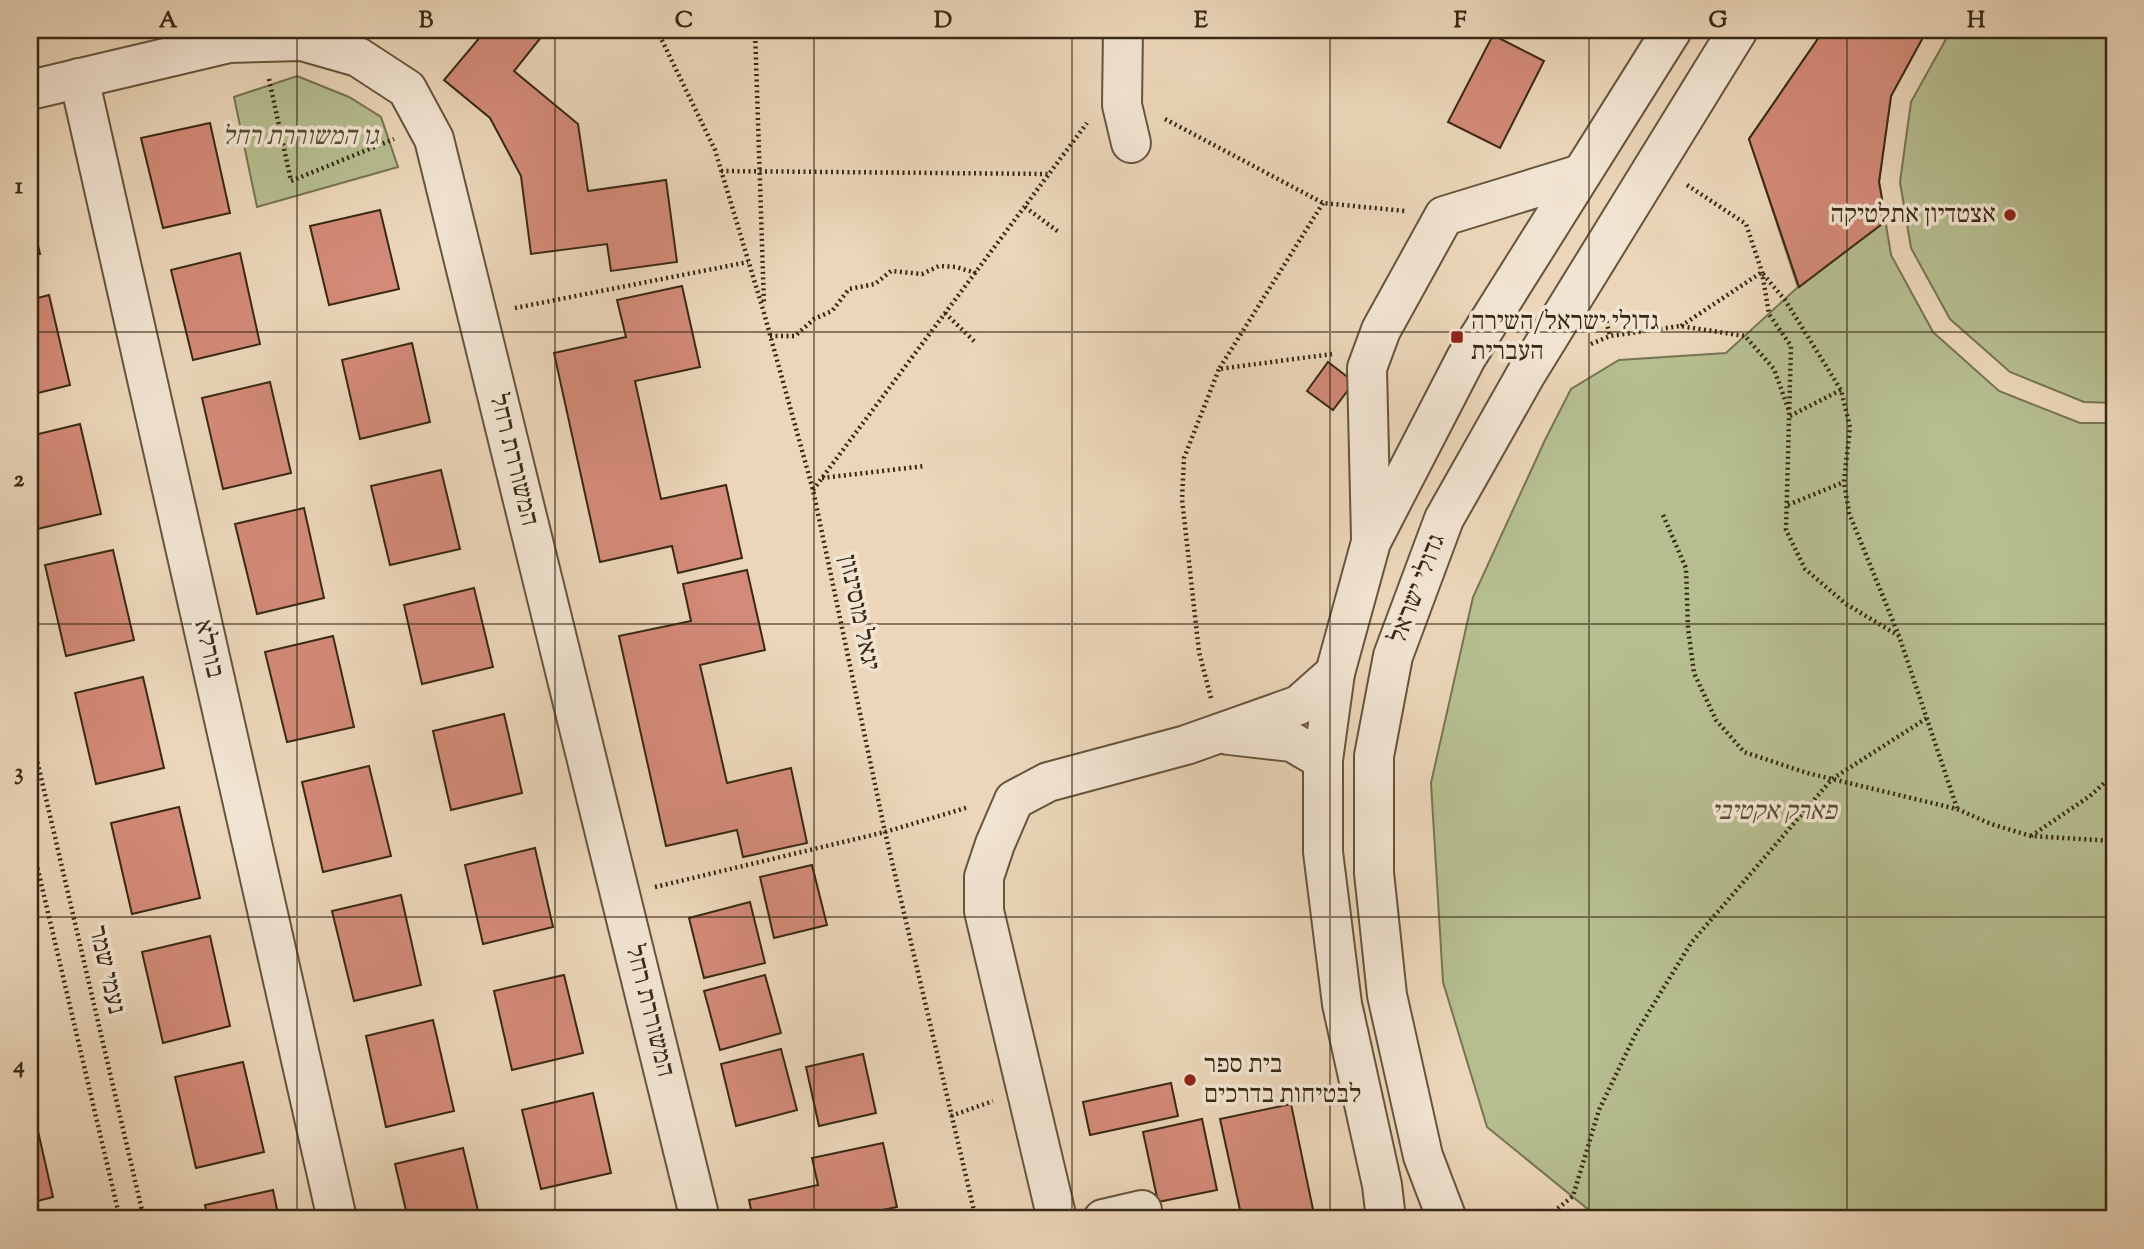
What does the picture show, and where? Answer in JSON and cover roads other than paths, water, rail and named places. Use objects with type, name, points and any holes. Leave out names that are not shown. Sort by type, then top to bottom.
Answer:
[{"type":"street","points":[[1123,30],[1122,85],[1131,143]]},
{"type":"street","name":"גדולי ישראל","points":[[1386,1219],[1382,1185],[1342,1004],[1323,852],[1323,761],[1335,673],[1371,542],[1466,358],[1672,30]]},
{"type":"street","name":"גדולי ישראל","points":[[1447,1219],[1423,1156],[1387,995],[1374,873],[1374,756],[1393,656],[1444,519],[1526,374],[1738,30]]},
{"type":"street","name":"המשוררת רחל","points":[[30,90],[229,43],[302,41],[358,57],[407,89],[434,139],[700,1219]]},
{"type":"street","name":"בורלא","points":[[79,78],[337,1219]]},
{"type":"street","points":[[1371,542],[1367,368],[1387,318],[1444,215],[1581,174]]},
{"type":"street","points":[[1057,1219],[984,911],[984,877],[1014,800],[1048,782],[1220,734],[1299,705],[1335,673]]},
{"type":"street","points":[[1220,734],[1292,742],[1323,761]]},
{"type":"street","points":[[1103,1219],[1142,1210]]},
{"type":"place","name":"אצטדיון אתלטיקה","points":[[2010,215]]},
{"type":"place","name":"גדולי ישראל/השירה העברית","points":[[1457,337]]},
{"type":"place","name":"בית ספר לבטיחות בדרכים","points":[[1190,1080]]},
{"type":"park label","name":"גו המשוררת רחל","points":[[300,137]]},
{"type":"park label","name":"פארק אקטיבי","points":[[1774,812]]}]
